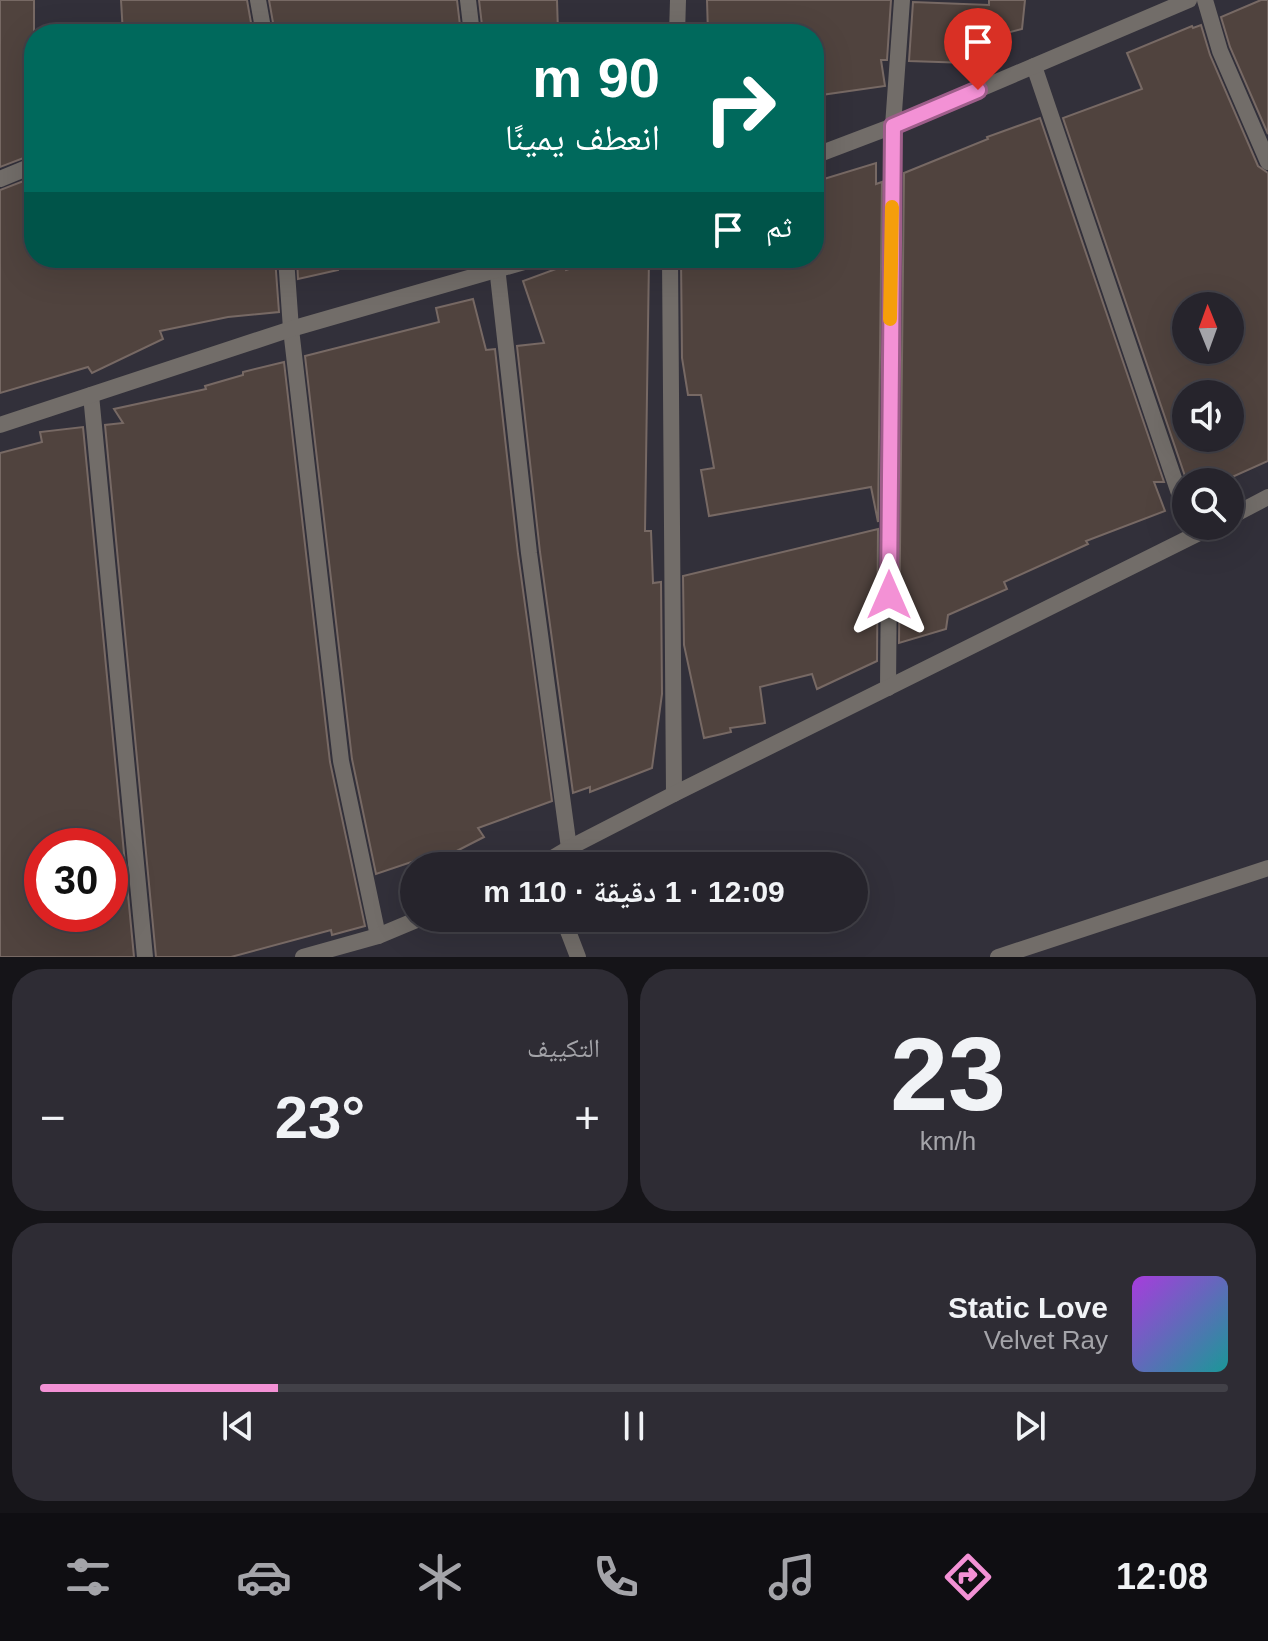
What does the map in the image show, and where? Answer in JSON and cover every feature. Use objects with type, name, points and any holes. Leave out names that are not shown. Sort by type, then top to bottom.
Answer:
[{"type":"street","points":[[258,0],[262,24]]},
{"type":"street","points":[[468,0],[471,24]]},
{"type":"street","points":[[677,24],[678,0]]},
{"type":"street","points":[[888,688],[893,126],[902,0]]},
{"type":"street","points":[[824,152],[1189,0]]},
{"type":"street","points":[[1205,0],[1220,51],[1268,162]]},
{"type":"street","points":[[1034,66],[1172,473]]},
{"type":"street","points":[[0,179],[24,169]]},
{"type":"street","points":[[287,268],[291,329],[341,761],[378,936]]},
{"type":"street","points":[[0,425],[487,268]]},
{"type":"street","points":[[497,268],[529,553],[569,848]]},
{"type":"street","points":[[670,268],[674,794]]},
{"type":"street","points":[[91,395],[145,957]]},
{"type":"street","points":[[1244,510],[1268,497]]},
{"type":"street","points":[[563,852],[1175,540]]},
{"type":"street","points":[[998,957],[1268,868]]},
{"type":"street","points":[[303,957],[400,927]]},
{"type":"street","points":[[568,932],[578,957]]},
{"type":"building","points":[[0,0],[34,0],[34,24],[24,24],[24,158],[0,167]]},
{"type":"building","points":[[121,0],[247,0],[251,24],[122,24]]},
{"type":"building","points":[[269,0],[457,0],[460,24],[273,24]]},
{"type":"building","points":[[479,0],[557,0],[558,24],[482,24]]},
{"type":"building","points":[[707,0],[891,0],[887,60],[881,60],[885,86],[824,95],[824,24],[708,24]]},
{"type":"building","points":[[989,0],[1025,0],[1022,29],[983,39],[982,49],[968,48],[968,63],[909,61],[913,2],[989,5]]},
{"type":"building","points":[[1268,0],[1268,134],[1230,47],[1221,17]]},
{"type":"building","points":[[1201,25],[1210,55],[1258,166],[1268,173],[1268,461],[1244,472],[1244,468],[1182,468],[1177,452],[1244,452],[1244,380],[1172,380],[1172,438],[1063,118],[1142,89],[1127,53]]},
{"type":"building","points":[[1040,118],[1164,482],[1154,482],[1165,511],[1086,541],[1088,544],[1004,582],[1007,589],[948,615],[946,629],[899,643],[904,173]]},
{"type":"building","points":[[876,163],[876,184],[882,182],[878,522],[871,487],[709,516],[701,470],[714,468],[701,395],[688,395],[682,358],[681,268],[824,268],[824,179]]},
{"type":"building","points":[[24,181],[24,268],[276,268],[279,312],[228,317],[160,331],[163,339],[92,373],[88,367],[0,393],[0,190]]},
{"type":"building","points":[[297,268],[338,268],[338,270],[298,279]]},
{"type":"building","points":[[559,268],[649,268],[645,531],[651,531],[653,583],[661,582],[662,694],[652,768],[590,792],[590,787],[573,793],[540,552],[517,346],[544,343],[523,281]]},
{"type":"building","points":[[473,299],[486,350],[495,349],[518,554],[552,801],[478,828],[484,837],[455,852],[400,852],[400,866],[376,874],[352,759],[305,356],[439,322],[436,308]]},
{"type":"building","points":[[284,362],[330,762],[365,926],[332,935],[331,930],[231,957],[156,957],[105,425],[123,423],[114,409],[206,389],[205,386],[243,375],[243,372]]},
{"type":"building","points":[[83,427],[122,828],[24,828],[24,932],[128,932],[128,895],[134,957],[0,957],[0,453],[42,442],[40,432]]},
{"type":"building","points":[[878,529],[877,661],[817,689],[812,674],[760,687],[765,723],[730,728],[731,732],[704,738],[684,645],[683,576]]},
{"type":"slow traffic","points":[[890,319],[892,207]]},
{"type":"route","points":[[889,595],[893,126],[978,90]]}]
